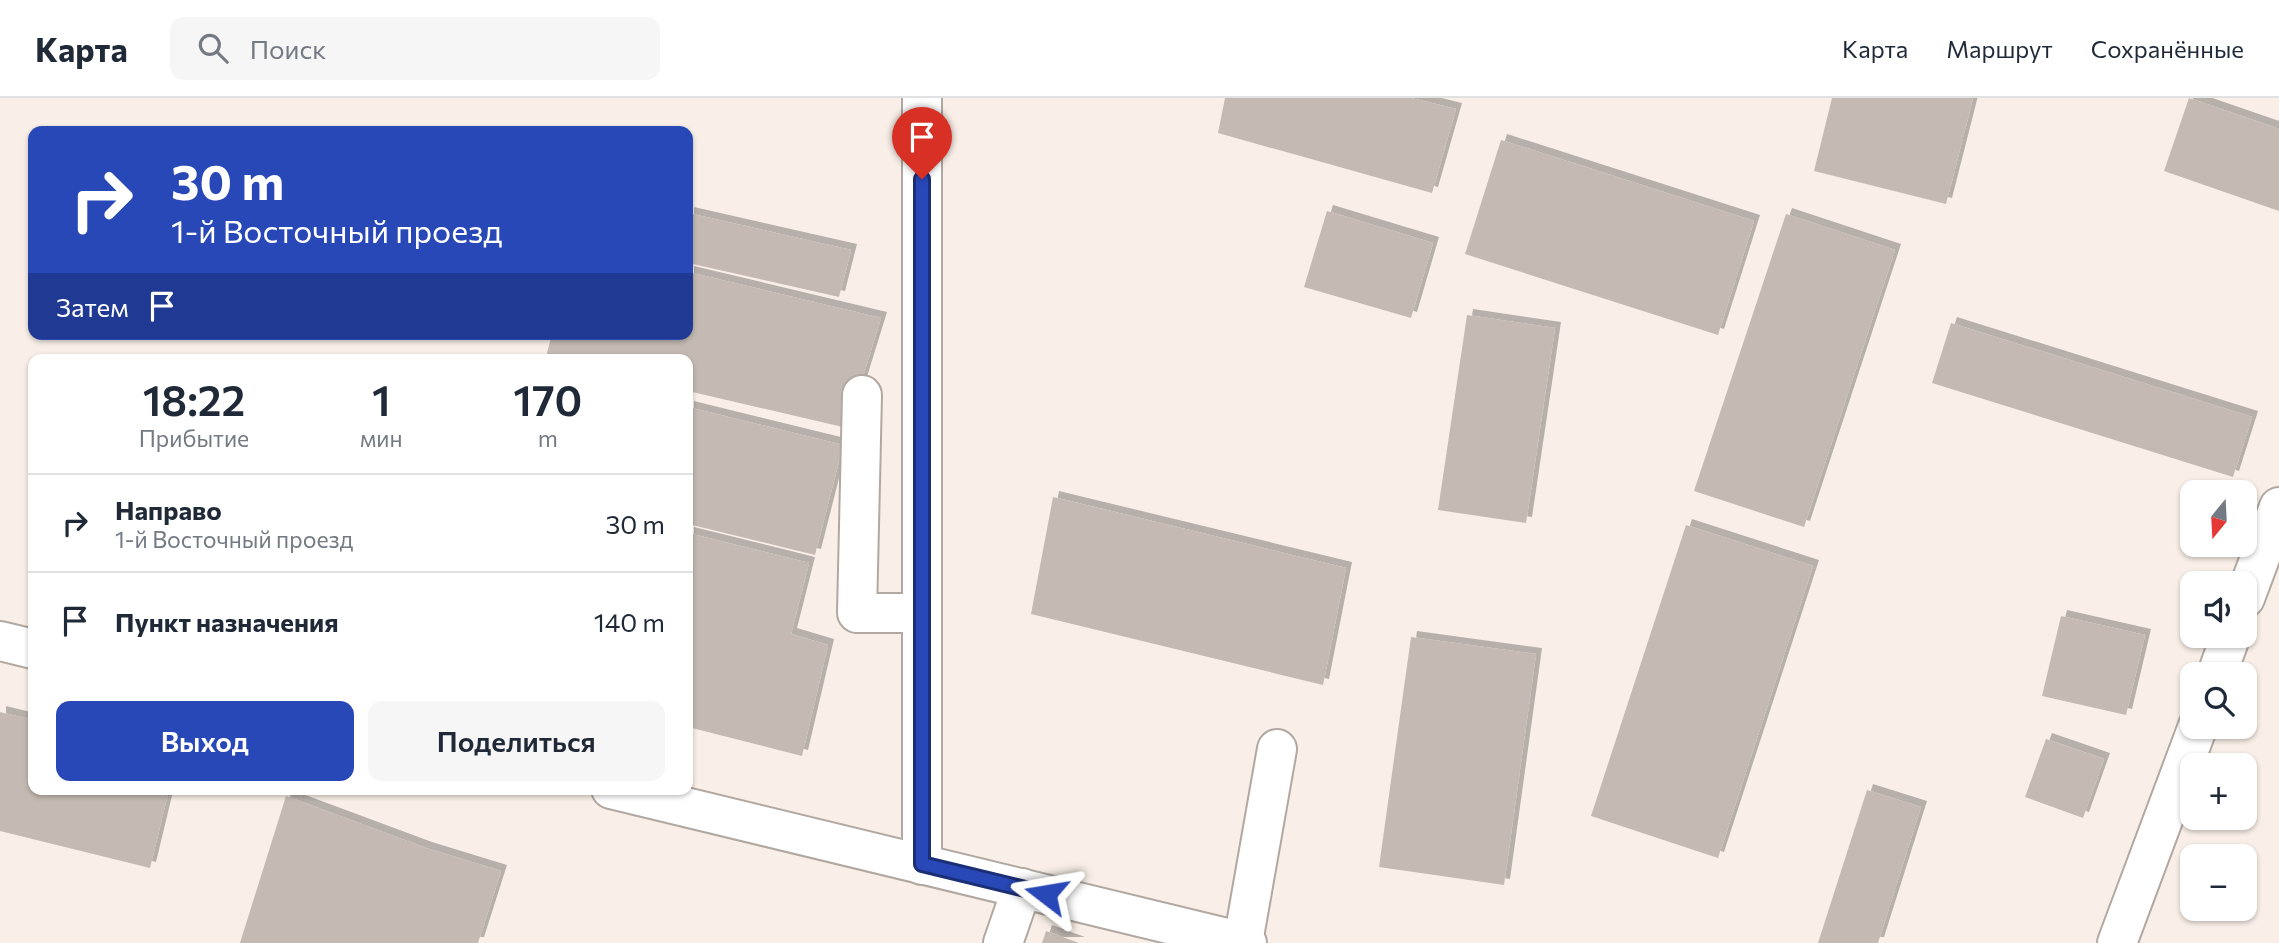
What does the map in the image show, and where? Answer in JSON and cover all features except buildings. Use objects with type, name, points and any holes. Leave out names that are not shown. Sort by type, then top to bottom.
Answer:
[{"type":"street","points":[[922,98],[922,864]]},
{"type":"street","points":[[862,395],[857,613],[922,613]]},
{"type":"street","points":[[2255,571],[2279,507]]},
{"type":"street","points":[[0,641],[28,648]]},
{"type":"street","points":[[2117,943],[2193,739]]},
{"type":"street","points":[[636,795],[1245,942],[1277,749]]},
{"type":"street","points":[[1003,943],[1022,888]]},
{"type":"route","points":[[922,179],[922,864],[1046,894]]}]
